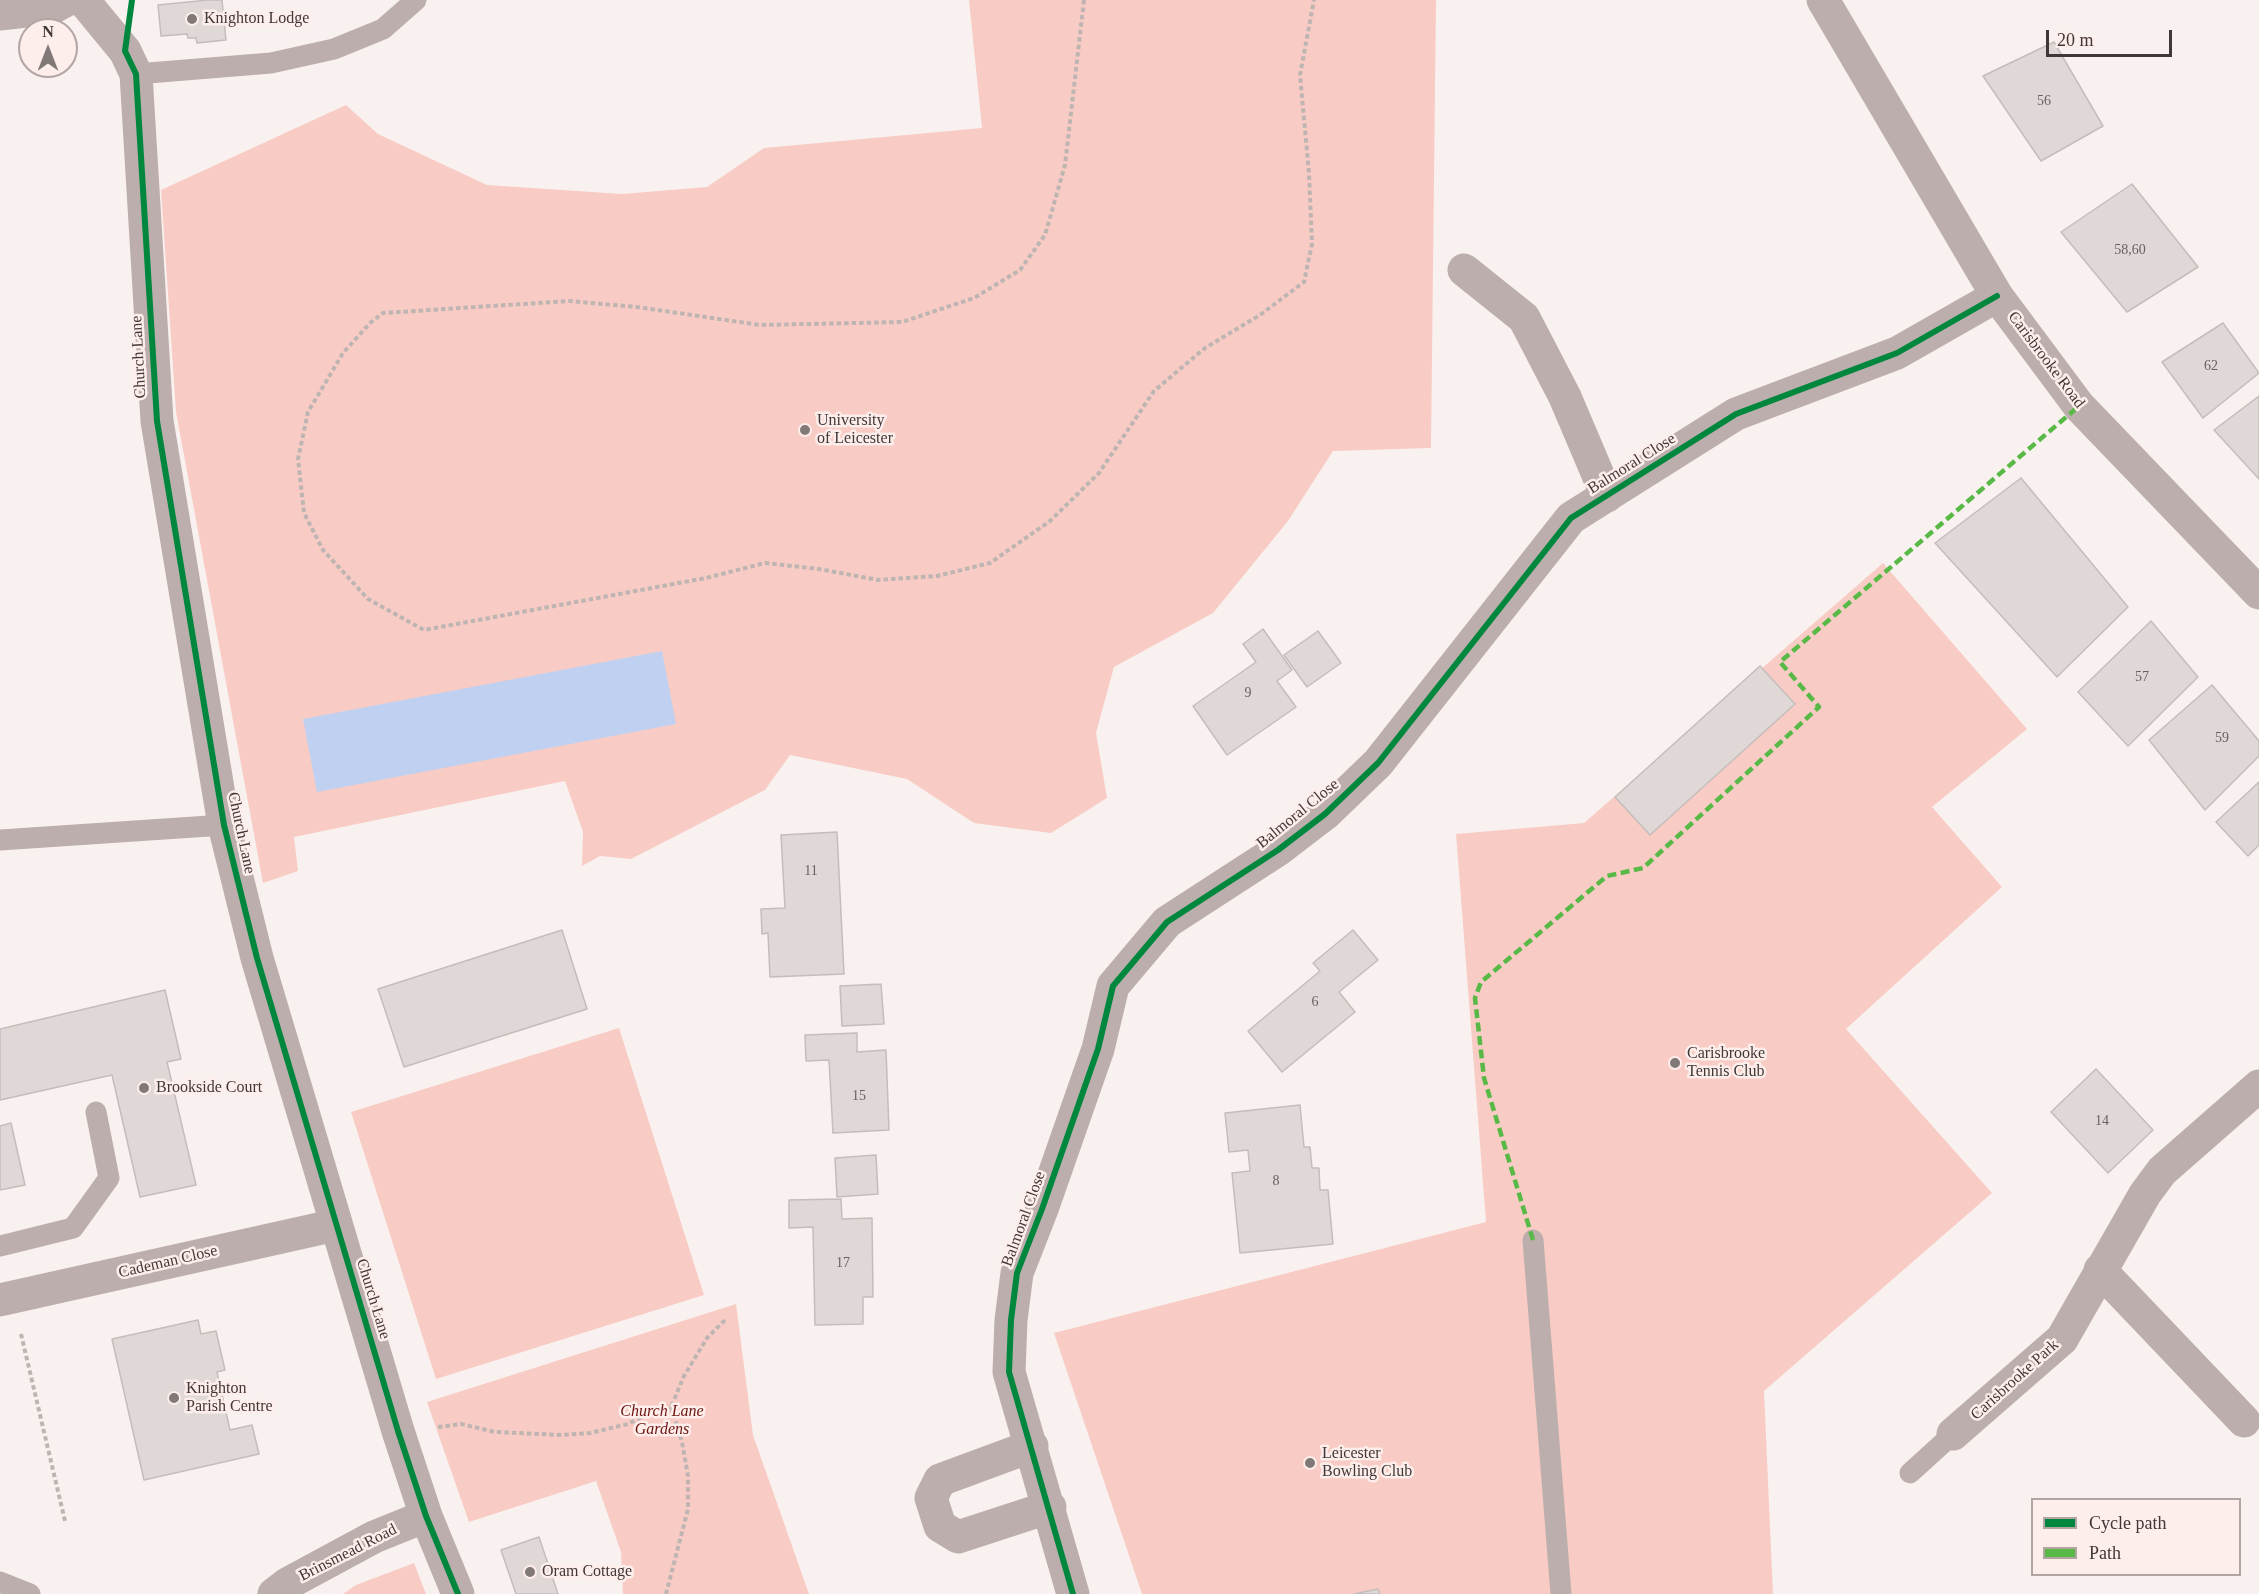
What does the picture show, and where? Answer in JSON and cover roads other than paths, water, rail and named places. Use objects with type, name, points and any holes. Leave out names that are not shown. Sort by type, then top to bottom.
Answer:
[{"type":"street","points":[[0,14],[52,8],[67,0]]},
{"type":"street","name":"Church Lane","points":[[83,0],[125,51],[136,86],[157,422],[224,825],[257,958],[398,1431],[426,1516],[458,1594]]},
{"type":"street","name":"Carisbrooke Road","points":[[1823,0],[1997,296],[2079,406],[2259,593]]},
{"type":"street","points":[[1464,270],[1524,318],[1565,397],[1607,496]]},
{"type":"street","name":"Balmoral Close","points":[[1073,1594],[1050,1507],[1009,1372],[1011,1320],[1017,1273],[1098,1049],[1113,986],[1167,922],[1229,884],[1287,843],[1325,814],[1378,763],[1571,518],[1736,414],[1897,353],[1997,296]]},
{"type":"street","name":"Carisbrooke Park","points":[[1953,1434],[2062,1338],[2145,1194],[2162,1171],[2259,1086]]},
{"type":"street","name":"Cademan Close","points":[[6,1299],[336,1225]]},
{"type":"street","points":[[2100,1270],[2244,1421]]},
{"type":"street","points":[[1032,1446],[940,1480],[931,1498],[940,1526],[958,1537],[1050,1507]]},
{"type":"street","name":"Brinsmead Road","points":[[274,1594],[287,1584],[374,1537],[426,1516]]},
{"type":"lane","points":[[136,86],[271,63],[334,49],[383,29],[416,0]]},
{"type":"lane","points":[[0,840],[224,825]]},
{"type":"lane","points":[[0,1246],[73,1228],[109,1178],[96,1112]]},
{"type":"lane","points":[[1533,1240],[1561,1594]]},
{"type":"lane","name":"Carisbrooke Park","points":[[1910,1473],[1953,1434]]},
{"type":"lane","points":[[0,1582],[30,1594]]},
{"type":"water","points":[[662,651],[676,724],[317,792],[303,719]]},
{"type":"place","name":"Knighton Lodge","points":[[192,19]]},
{"type":"place","name":"University of Leicester","points":[[805,430]]},
{"type":"place","name":"Carisbrooke Tennis Club","points":[[1675,1063]]},
{"type":"place","name":"Brookside Court","points":[[144,1088]]},
{"type":"place","name":"Knighton Parish Centre","points":[[174,1398]]},
{"type":"place","name":"Leicester Bowling Club","points":[[1310,1463]]},
{"type":"place","name":"Oram Cottage","points":[[530,1572]]},
{"type":"park label","name":"Church Lane Gardens","points":[[662,1421]]}]
